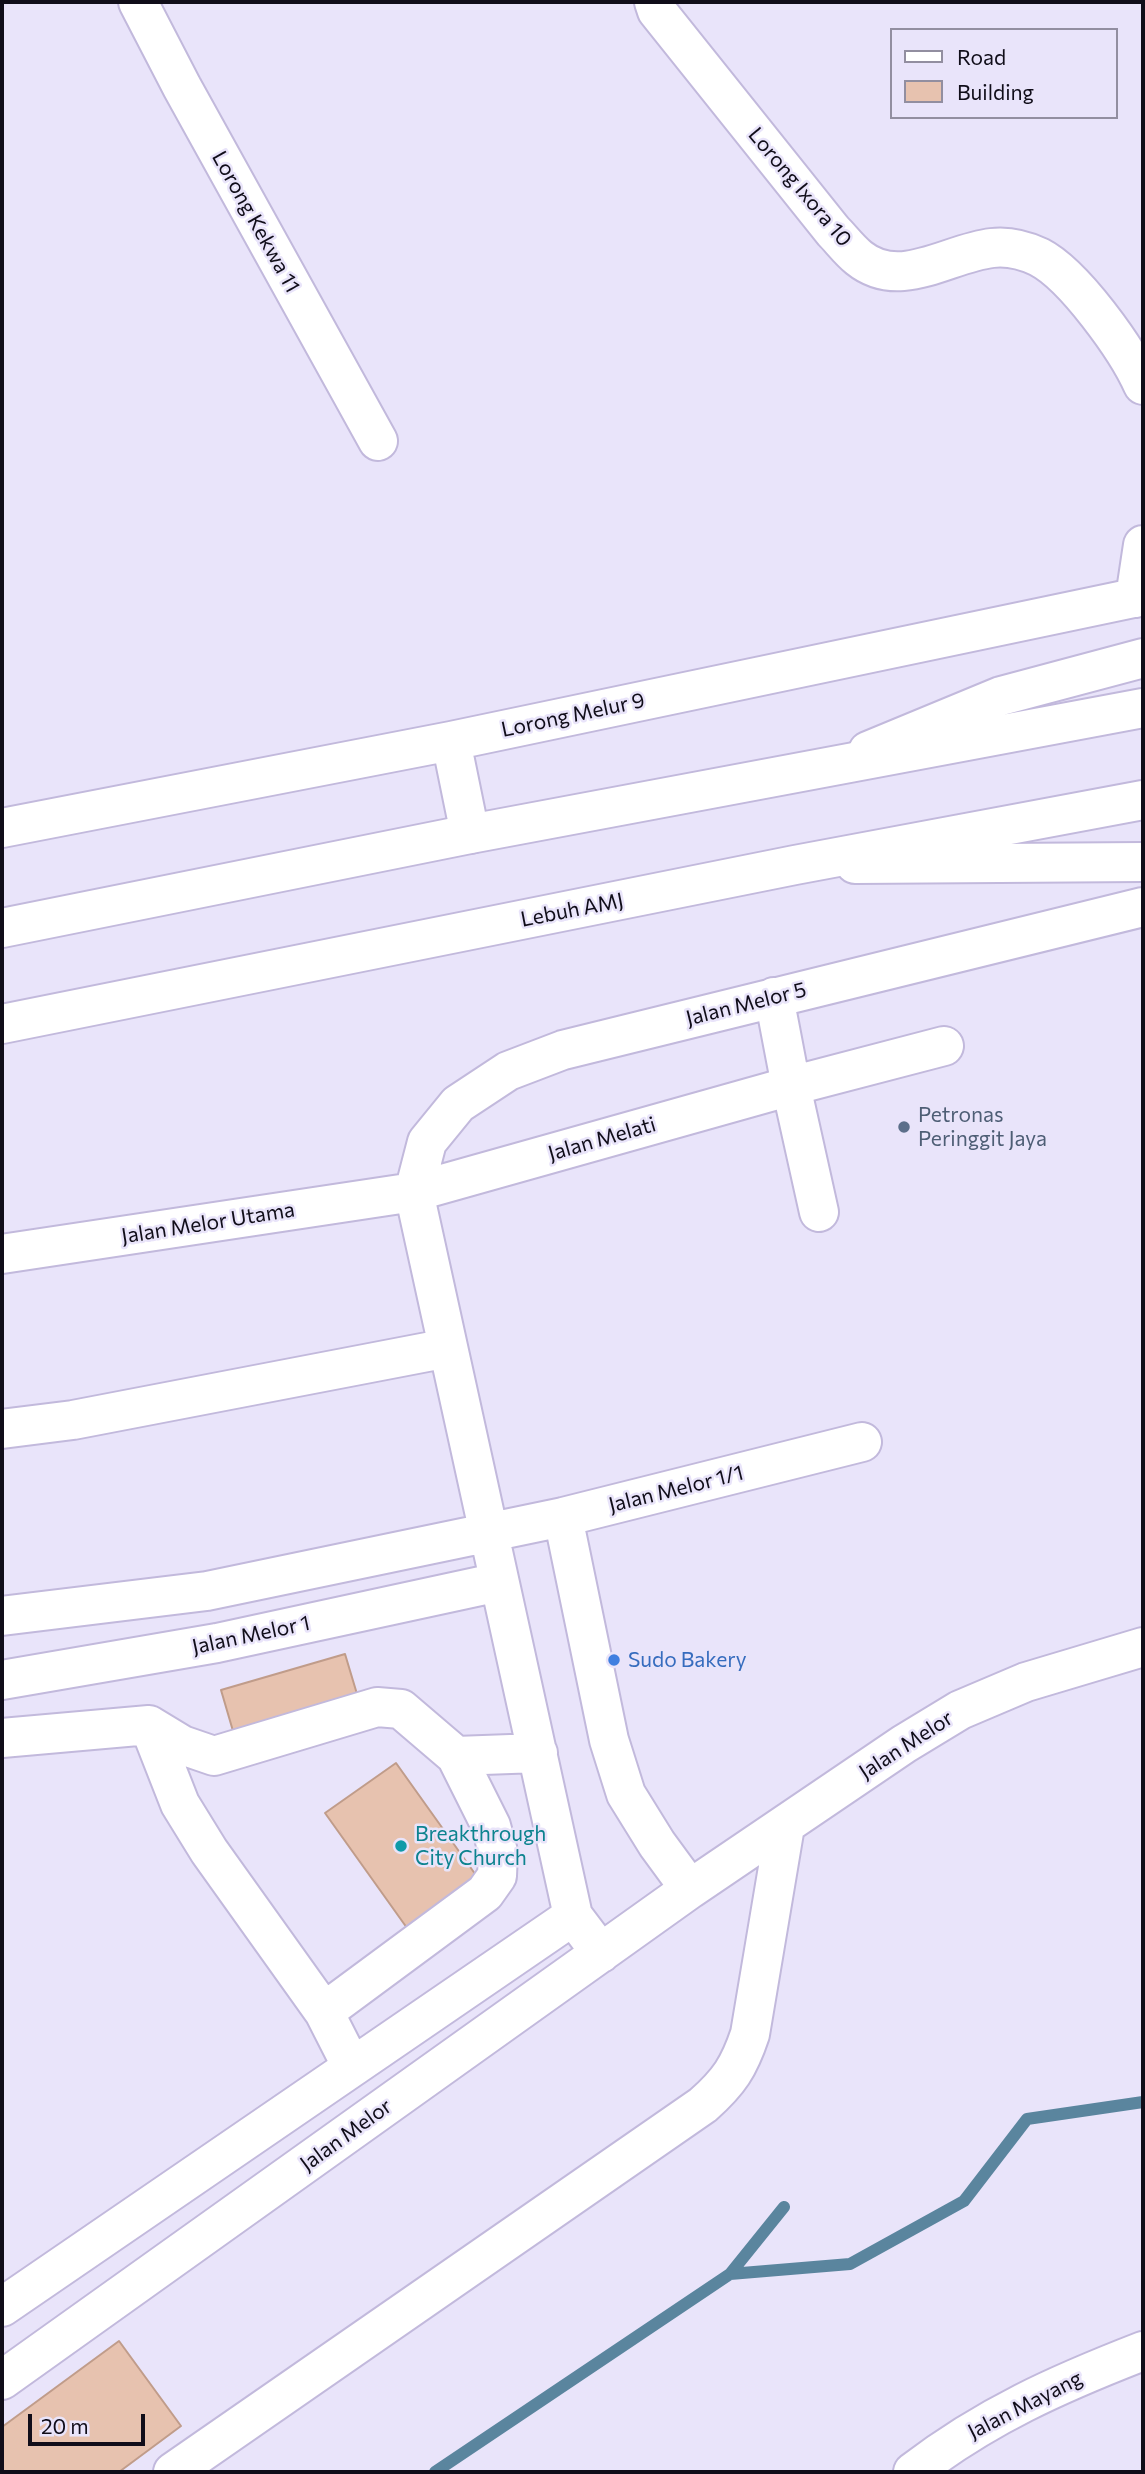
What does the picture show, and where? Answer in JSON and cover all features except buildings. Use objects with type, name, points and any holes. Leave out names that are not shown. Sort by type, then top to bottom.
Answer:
[{"type":"main road","name":"Lorong Kekwa 11","points":[[138,2],[182,88],[378,441]]},
{"type":"main road","name":"Lorong Ixora 10","points":[[654,2],[657,11],[833,230],[859,258],[877,268],[894,272],[917,270],[992,248],[1018,249],[1041,258],[1062,276],[1099,316],[1131,359],[1143,385]]},
{"type":"main road","points":[[1139,597],[1143,545]]},
{"type":"main road","name":"Lorong Melur 9","points":[[2,828],[451,740],[1139,597]]},
{"type":"main road","points":[[831,766],[1001,696],[1143,658]]},
{"type":"main road","points":[[2,928],[470,834],[1143,708]]},
{"type":"main road","points":[[451,740],[470,834]]},
{"type":"main road","name":"Lebuh AMJ","points":[[2,1024],[795,865],[1143,800]]},
{"type":"main road","points":[[795,865],[1143,862]]},
{"type":"main road","name":"Jalan Melor 5","points":[[414,1192],[427,1142],[458,1104],[508,1070],[563,1050],[1143,907]]},
{"type":"main road","points":[[774,997],[790,1086],[819,1212]]},
{"type":"main road","name":"Jalan Melati","points":[[414,1192],[790,1086],[944,1046]]},
{"type":"main road","points":[[414,1192],[573,1916],[601,1953]]},
{"type":"main road","name":"Jalan Melor Utama","points":[[2,1254],[414,1192]]},
{"type":"main road","points":[[2,1429],[73,1420],[448,1348]]},
{"type":"main road","name":"Jalan Melor 1/1","points":[[2,1616],[207,1591],[563,1517],[862,1442]]},
{"type":"main road","points":[[563,1517],[609,1741],[626,1794],[657,1844],[690,1889]]},
{"type":"main road","name":"Jalan Melor 1","points":[[2,1680],[217,1643],[499,1582]]},
{"type":"main road","name":"Jalan Melor","points":[[2,2380],[690,1889],[904,1744],[960,1710],[1026,1682],[1143,1647]]},
{"type":"main road","points":[[2,1738],[149,1725],[182,1745],[214,1756],[377,1707],[401,1709],[456,1756],[491,1826],[498,1852],[497,1876],[485,1893],[324,2012]]},
{"type":"main road","points":[[149,1725],[180,1804],[209,1851],[324,2012],[352,2067]]},
{"type":"main road","points":[[456,1756],[538,1754]]},
{"type":"main road","points":[[173,2472],[692,2113],[722,2088],[741,2061],[750,2034],[785,1826]]},
{"type":"main road","points":[[2,2307],[573,1916]]},
{"type":"main road","points":[[94,2243],[128,2290]]},
{"type":"main road","name":"Jalan Mayang","points":[[913,2472],[945,2447],[1008,2409],[1072,2378],[1143,2351]]},
{"type":"waterway","points":[[435,2472],[730,2274],[850,2264],[964,2201],[1027,2119],[1143,2102]]},
{"type":"waterway","points":[[730,2274],[784,2207]]},
{"type":"place","name":"Petronas Peringgit Jaya","points":[[904,1127]]},
{"type":"place","name":"Sudo Bakery","points":[[614,1660]]},
{"type":"place","name":"Breakthrough City Church","points":[[401,1846]]}]
